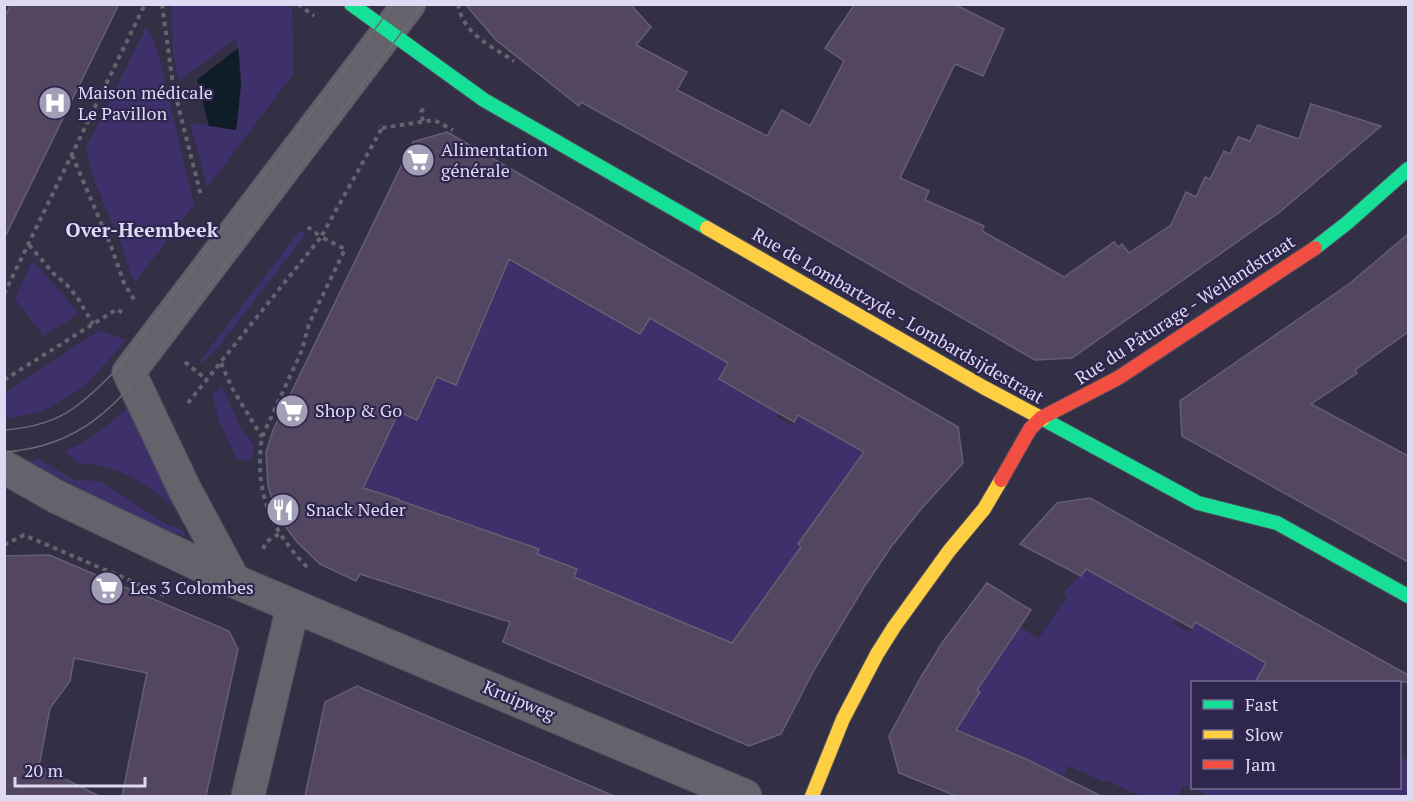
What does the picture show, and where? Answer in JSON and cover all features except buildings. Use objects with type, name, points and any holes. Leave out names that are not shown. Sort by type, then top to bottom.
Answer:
[{"type":"street","name":"Rue de Lombartzyde - Lombardsijdestraat","points":[[351,4],[484,100],[973,381],[1198,503],[1277,523],[1408,596]]},
{"type":"street","points":[[234,580],[160,439],[129,372],[409,4]]},
{"type":"street","name":"Rue du Pâturage - Weilandstraat","points":[[812,796],[843,719],[877,654],[937,567],[984,509],[1030,429],[1041,418],[1118,378],[1271,278],[1347,223],[1408,169]]},
{"type":"street","name":"Kruipweg","points":[[4,467],[57,497],[292,606],[745,796]]},
{"type":"street","points":[[248,796],[292,606]]},
{"type":"path","points":[[4,294],[145,4]]},
{"type":"path","points":[[162,4],[173,85],[201,196]]},
{"type":"path","points":[[458,4],[460,18],[478,38],[514,61]]},
{"type":"path","points":[[160,439],[321,237],[380,127],[434,120],[459,133]]},
{"type":"path","points":[[72,155],[111,246],[124,283],[137,304]]},
{"type":"path","points":[[304,224],[321,237],[345,249],[309,324],[302,350],[262,437],[260,449],[262,484],[269,515],[279,534],[308,568]]},
{"type":"path","points":[[29,245],[77,297],[93,324]]},
{"type":"path","points":[[4,380],[88,328]]},
{"type":"path","points":[[221,363],[232,388],[262,437]]},
{"type":"path","points":[[4,545],[24,535],[166,596]]},
{"type":"shaded area","points":[[286,4],[292,8],[294,73],[207,188],[190,123],[237,129],[241,84],[238,50],[235,39],[179,81],[173,53],[172,5]]},
{"type":"shaded area","points":[[146,28],[152,36],[159,56],[194,205],[136,281],[131,276],[121,244],[94,180],[86,148]]},
{"type":"shaded area","points":[[300,230],[306,234],[220,345],[202,363],[200,361]]},
{"type":"shaded area","points":[[474,236],[560,288],[574,265],[614,287],[600,312],[640,334],[650,318],[728,363],[719,379],[757,401],[783,405],[777,417],[791,426],[799,414],[842,440],[895,458],[799,544],[811,553],[738,675],[697,637],[699,629],[628,599],[571,584],[577,569],[539,554],[527,583],[391,521],[398,498],[381,493],[374,517],[357,484],[390,430],[405,400],[430,374],[456,385],[472,346]]},
{"type":"shaded area","points":[[32,261],[78,314],[44,336],[15,299]]},
{"type":"shaded area","points":[[100,330],[126,340],[87,384],[41,412],[9,418],[5,415],[5,393]]},
{"type":"shaded area","points":[[222,386],[241,429],[254,445],[252,460],[237,459],[220,423],[212,396]]},
{"type":"shaded area","points":[[131,406],[175,508],[142,483],[106,467],[79,464],[65,451],[86,441]]},
{"type":"shaded area","points":[[39,459],[74,480],[100,481],[166,524],[183,530],[185,537],[106,502],[29,461]]},
{"type":"shaded area","points":[[1086,569],[1176,619],[1174,624],[1190,632],[1195,622],[1266,662],[1259,675],[1269,681],[1191,681],[1191,788],[1183,785],[1178,796],[1141,796],[1068,766],[1063,777],[956,729],[980,693],[975,689],[1020,626],[1038,639],[1067,597],[1063,593]]},
{"type":"shaded area","points":[[1401,757],[1408,761],[1408,796],[1209,796],[1192,789],[1401,789]]},
{"type":"water","points":[[238,48],[241,84],[236,130],[209,126],[197,80]]},
{"type":"tram line","points":[[4,430],[53,420],[77,406],[114,372],[394,4]]},
{"type":"tram line","points":[[4,452],[32,448],[56,441],[77,431],[96,418],[131,386],[164,346],[423,4]]},
{"type":"traffic: fast","points":[[351,4],[484,100],[707,228]]},
{"type":"traffic: fast","points":[[1315,248],[1408,169]]},
{"type":"traffic: fast","points":[[1043,419],[1198,503],[1277,523],[1408,596]]},
{"type":"traffic: slow","points":[[707,228],[983,387],[1043,419]]},
{"type":"traffic: slow","points":[[812,796],[843,719],[877,654],[949,551],[984,509],[1001,480]]},
{"type":"traffic: jam","points":[[1001,480],[1030,429],[1041,418],[1118,378],[1315,248]]},
{"type":"place","name":"Maison médicale Le Pavillon","points":[[55,103]]},
{"type":"place","name":"Alimentation générale","points":[[418,160]]},
{"type":"place","name":"Shop & Go","points":[[292,411]]},
{"type":"place","name":"Snack Neder","points":[[283,510]]},
{"type":"place","name":"Les 3 Colombes","points":[[107,588]]},
{"type":"district","name":"Over-Heembeek","points":[[142,230]]}]
